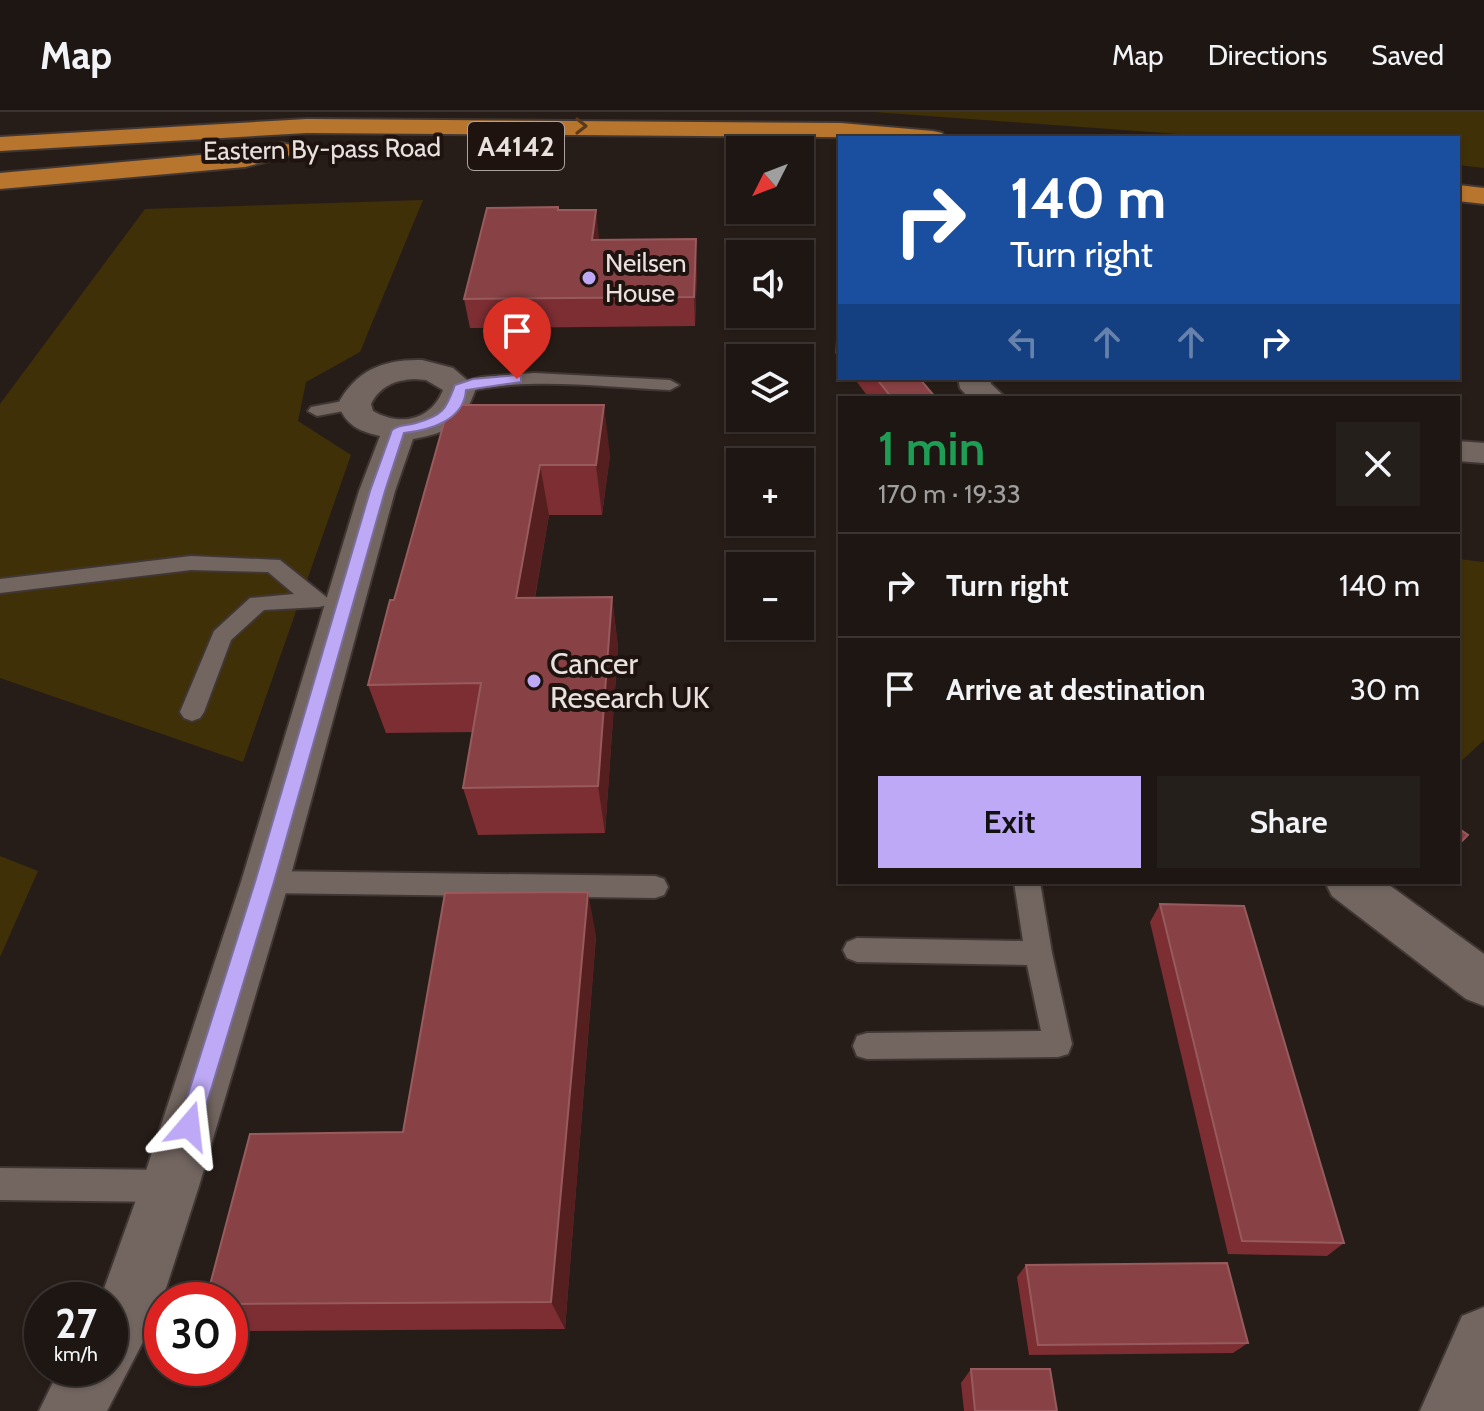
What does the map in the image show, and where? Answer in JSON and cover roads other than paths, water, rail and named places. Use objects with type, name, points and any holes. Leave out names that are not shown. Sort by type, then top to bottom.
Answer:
[{"type":"highway","points":[[0,131],[246,119],[307,126]]},
{"type":"highway","name":"Eastern By-pass Road","points":[[0,144],[307,126],[811,130],[902,136]]},
{"type":"highway","name":"Eastern By-pass Road","points":[[0,163],[106,155],[292,148],[554,146],[726,150]]},
{"type":"highway","points":[[0,181],[245,159],[292,148]]},
{"type":"highway","points":[[814,152],[838,153]]},
{"type":"highway","points":[[1460,193],[1484,196]]},
{"type":"highway","points":[[1460,215],[1484,218]]},
{"type":"street","points":[[432,371],[444,375],[460,388],[458,402],[451,412],[421,427],[399,430],[366,423],[356,414],[354,404],[358,393],[368,384],[397,372],[432,371]]},
{"type":"street","points":[[974,380],[976,388],[987,396]]},
{"type":"street","points":[[128,1310],[265,882],[330,600],[399,430]]},
{"type":"street","points":[[1460,451],[1484,453]]},
{"type":"street","points":[[1352,884],[1484,983]]},
{"type":"street","points":[[1452,1411],[1484,1338]]},
{"type":"street","points":[[71,1411],[86,1386]]},
{"type":"lane","points":[[460,388],[473,383],[517,379],[670,385]]},
{"type":"lane","points":[[317,411],[354,404]]},
{"type":"lane","points":[[0,586],[191,563],[273,565],[330,600]]},
{"type":"lane","points":[[192,712],[222,636],[258,603],[330,600]]},
{"type":"lane","points":[[265,882],[655,887]]},
{"type":"lane","points":[[867,1046],[1058,1044],[1038,953],[1027,884]]},
{"type":"lane","points":[[857,950],[1038,953]]},
{"type":"lane","points":[[0,1184],[170,1186]]},
{"type":"place","name":"Neilsen House","points":[[589,278]]},
{"type":"place","name":"Cancer Research UK","points":[[534,681]]}]
